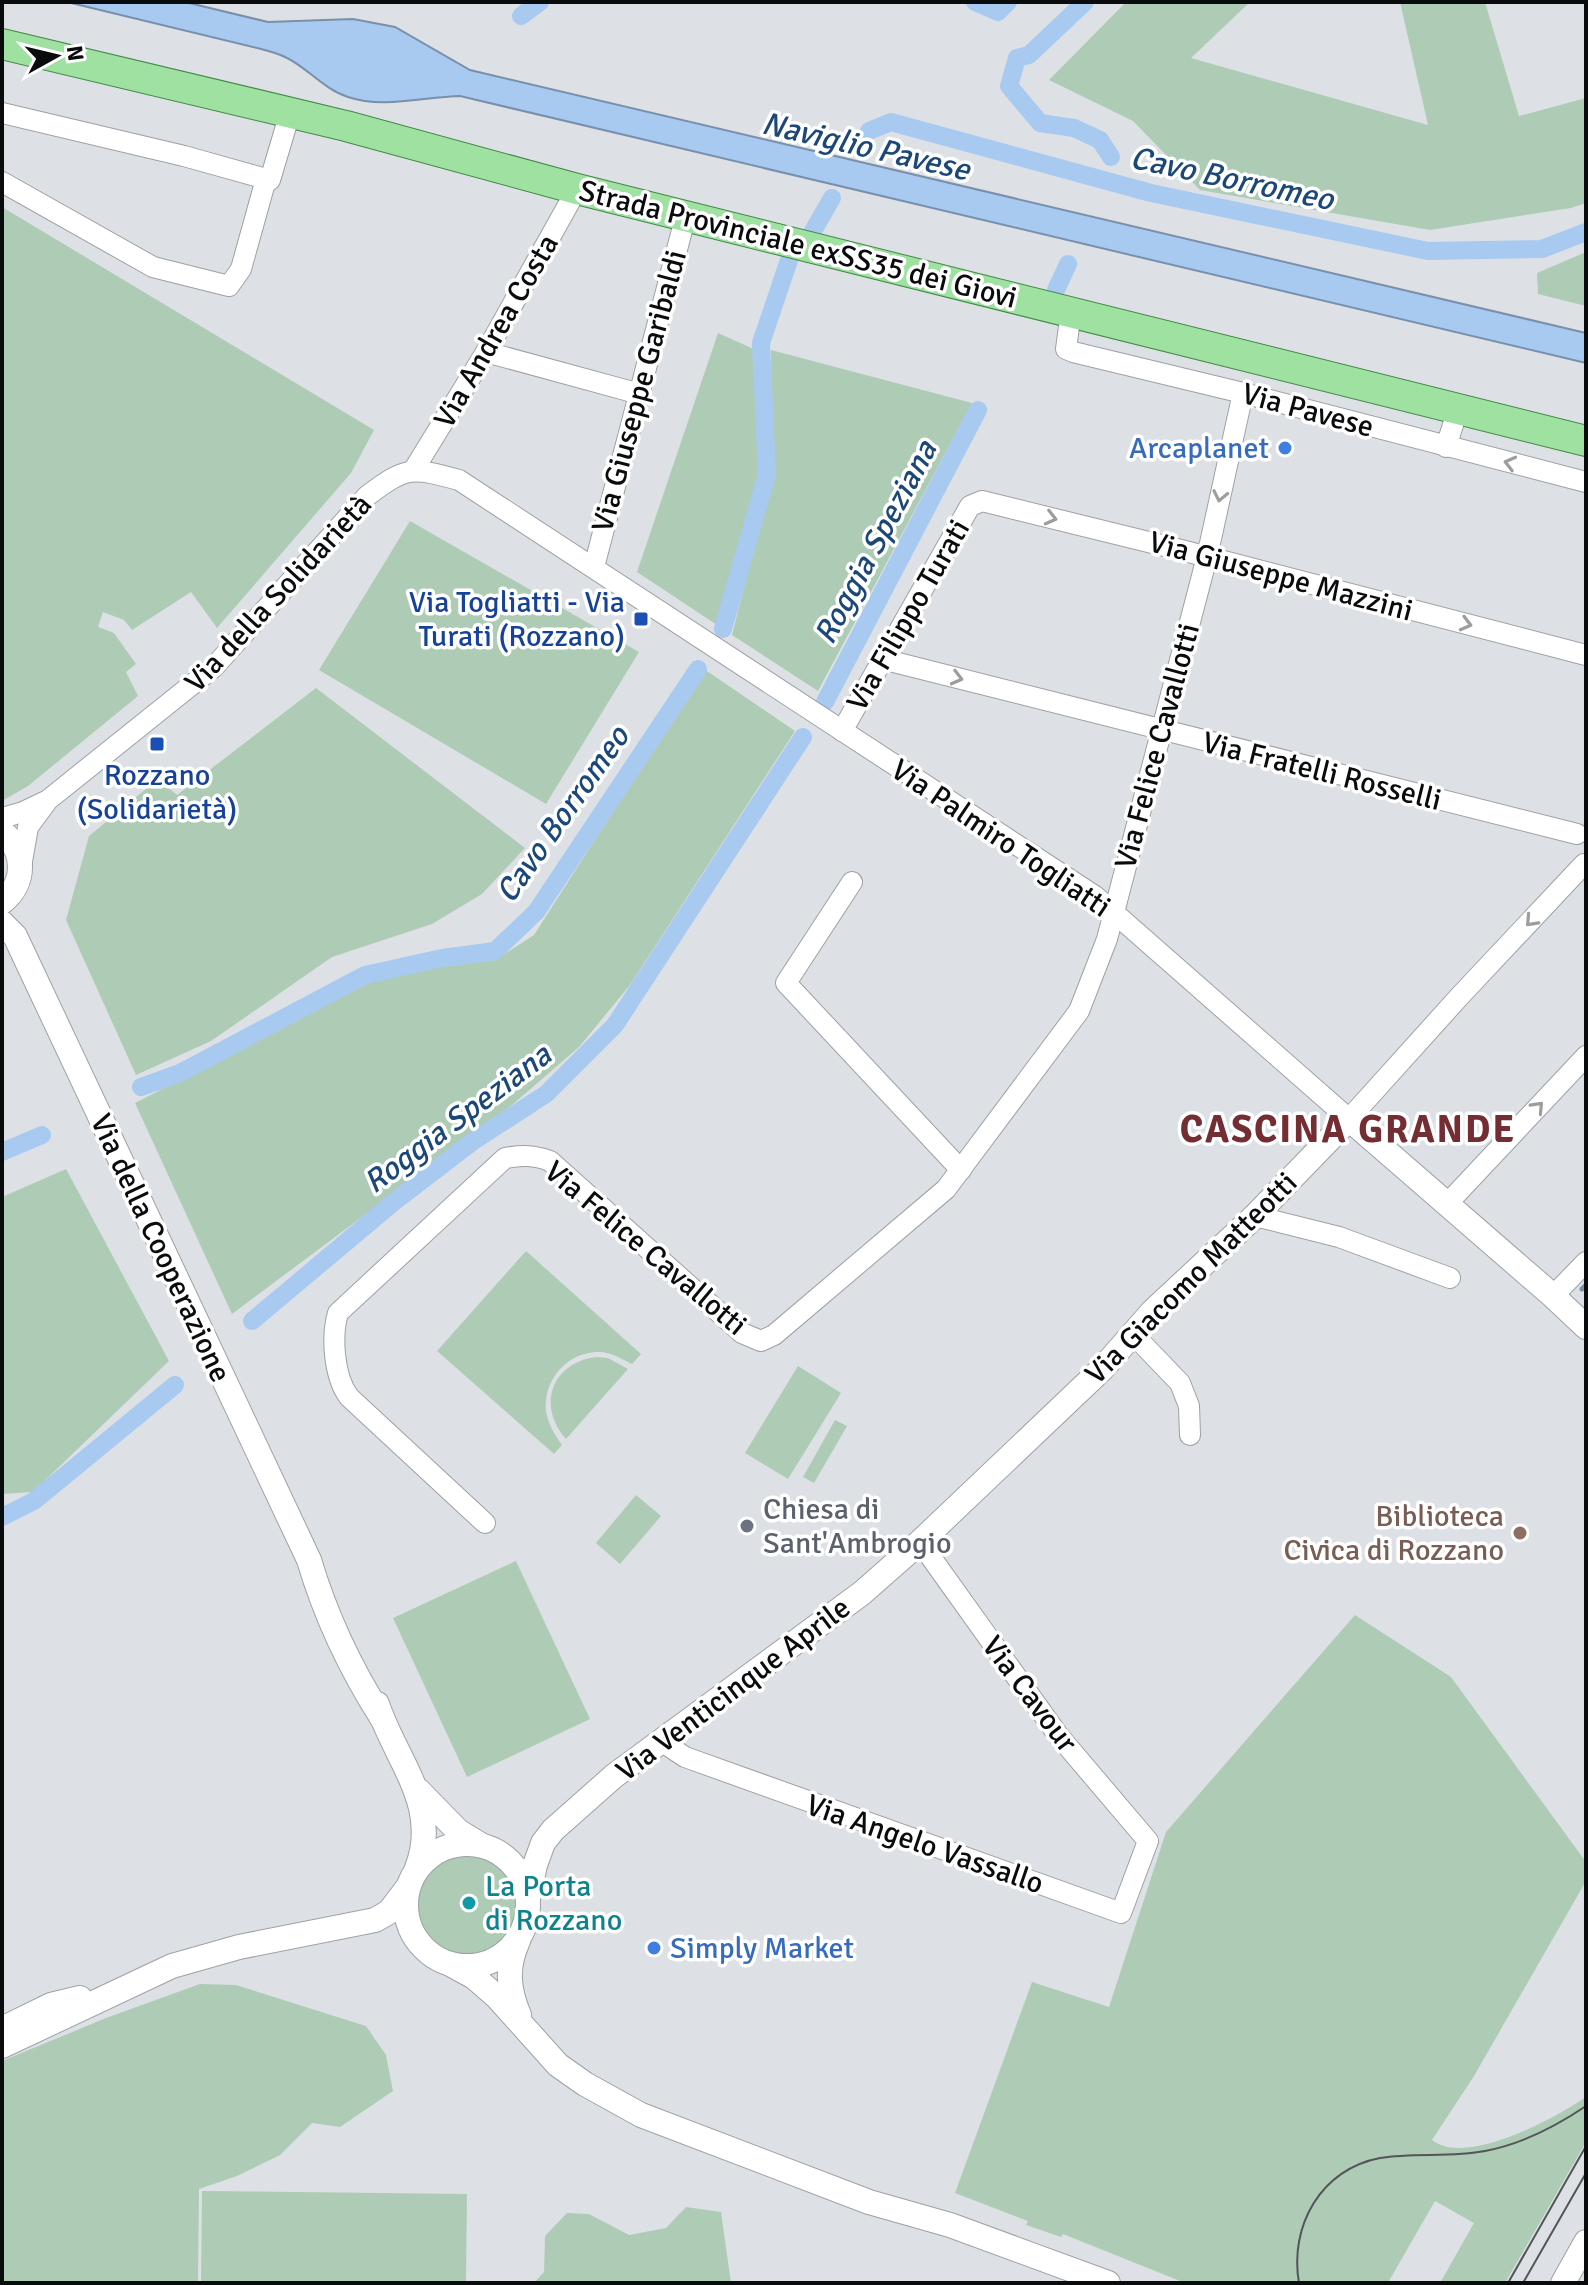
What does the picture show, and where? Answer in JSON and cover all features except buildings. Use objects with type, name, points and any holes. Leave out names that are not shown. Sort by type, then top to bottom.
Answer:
[{"type":"main road","name":"Strada Provinciale exSS35 dei Giovi","points":[[5,46],[290,113],[577,189],[1586,441]]},
{"type":"street","points":[[2,113],[184,156],[270,180],[290,113]]},
{"type":"street","points":[[2,182],[153,267],[229,286],[241,269],[266,179]]},
{"type":"street","name":"Via Andrea Costa","points":[[404,473],[486,352],[577,189]]},
{"type":"street","name":"Via Giuseppe Garibaldi","points":[[594,567],[686,215]]},
{"type":"street","name":"Via Pavese","points":[[1071,312],[1066,349],[1586,482]]},
{"type":"street","points":[[486,352],[640,394]]},
{"type":"street","name":"Via Felice Cavallotti","points":[[485,1523],[349,1397],[342,1387],[334,1326],[338,1313],[505,1158],[537,1156],[550,1161],[742,1333],[761,1341],[774,1335],[938,1198],[1079,1011],[1099,963],[1207,557],[1243,393]]},
{"type":"street","points":[[1446,447],[1458,409]]},
{"type":"street","name":"Via Palmiro Togliatti","points":[[404,473],[429,472],[459,480],[1095,896],[1586,1327]]},
{"type":"street","name":"Via della Solidarietà","points":[[2,818],[48,800],[214,667],[351,512],[367,496],[404,473]]},
{"type":"street","name":"Via Giuseppe Mazzini","points":[[975,502],[982,501],[1207,557],[1586,655]]},
{"type":"street","name":"Via Filippo Turati","points":[[842,731],[975,502]]},
{"type":"street","name":"Via Fratelli Rosselli","points":[[882,659],[1161,730],[1582,828]]},
{"type":"street","name":"Via della Solidarietà","points":[[13,886],[28,827],[48,800]]},
{"type":"street","points":[[1582,828],[1577,844],[1585,865]]},
{"type":"street","points":[[2,832],[17,850],[13,886]]},
{"type":"street","name":"Via Giacomo Matteotti","points":[[920,1542],[1013,1455],[1173,1291],[1255,1216],[1585,865]]},
{"type":"street","points":[[852,882],[786,983],[961,1170]]},
{"type":"street","name":"Via della Cooperazione","points":[[13,886],[8,930],[309,1560],[353,1637],[382,1718],[414,1786],[426,1833],[412,1879]]},
{"type":"street","points":[[1446,1205],[1586,1056]]},
{"type":"street","points":[[1255,1216],[1339,1237],[1450,1278]]},
{"type":"street","points":[[1553,1296],[1586,1262]]},
{"type":"street","points":[[1133,1334],[1180,1383],[1189,1406],[1190,1435]]},
{"type":"street","name":"Via Venticinque Aprile","points":[[486,1847],[513,1848],[547,1836],[614,1776],[862,1593],[920,1542]]},
{"type":"street","name":"Via Cavour","points":[[920,1542],[1058,1735],[1148,1841]]},
{"type":"street","name":"Via Angelo Vassallo","points":[[661,1741],[685,1757],[1121,1913],[1148,1841]]},
{"type":"street","name":"Via della Cooperazione","points":[[414,1786],[458,1831],[486,1847]]},
{"type":"street","name":"Via Venticinque Aprile","points":[[528,1898],[535,1865],[547,1836]]},
{"type":"street","points":[[2,2046],[133,1983],[206,1955],[362,1925],[386,1915],[430,1857],[446,1847],[465,1844],[486,1847],[512,1863],[523,1879],[528,1898],[526,1923],[510,1961],[509,1980],[523,2025]]},
{"type":"street","points":[[412,1879],[406,1911],[419,1943],[430,1954],[474,1977],[523,2025],[545,2053],[594,2090],[641,2115],[869,2202],[953,2242],[1063,2283]]},
{"type":"street","points":[[362,1925],[419,1943]]},
{"type":"street","points":[[452,1965],[482,1965],[495,1960],[518,1941]]},
{"type":"street","points":[[2,2029],[51,2005],[133,1983]]},
{"type":"street","points":[[869,2202],[950,2225],[1108,2283]]},
{"type":"street","points":[[1563,2283],[1586,2242]]},
{"type":"green space","points":[[1126,2],[1250,2],[1191,58],[1428,125],[1400,2],[1485,2],[1519,116],[1586,98],[1586,203],[1430,230],[1200,190],[1133,121],[1049,80]]},
{"type":"green space","points":[[2,207],[374,430],[351,473],[217,628],[191,592],[132,630],[124,620],[103,612],[98,627],[114,633],[136,664],[126,672],[138,696],[28,786],[2,801]]},
{"type":"green space","points":[[1586,252],[1586,306],[1538,294],[1537,273]]},
{"type":"green space","points":[[718,333],[756,350],[759,476],[717,625],[637,572]]},
{"type":"green space","points":[[771,350],[972,403],[818,691],[732,635],[772,475]]},
{"type":"green space","points":[[410,521],[639,652],[546,804],[319,670]]},
{"type":"green space","points":[[704,669],[795,731],[630,985],[579,1047],[512,1105],[232,1314],[135,1103],[369,983],[431,968],[495,960],[534,935]]},
{"type":"green space","points":[[316,688],[525,848],[482,894],[432,924],[332,957],[211,1041],[136,1075],[66,920],[89,836],[158,779],[177,795]]},
{"type":"green space","points":[[66,1169],[169,1361],[33,1492],[2,1494],[2,1197]]},
{"type":"green space","points":[[526,1251],[641,1354],[632,1364],[606,1353],[586,1354],[566,1363],[559,1371],[548,1389],[546,1400],[548,1420],[562,1445],[554,1454],[437,1351]]},
{"type":"green space","points":[[597,1357],[608,1358],[628,1369],[566,1439],[552,1413],[553,1387],[569,1367]]},
{"type":"green space","points":[[798,1366],[841,1393],[788,1479],[745,1453]]},
{"type":"green space","points":[[835,1420],[847,1426],[814,1483],[803,1477]]},
{"type":"green space","points":[[636,1495],[661,1516],[620,1564],[596,1543]]},
{"type":"green space","points":[[516,1561],[590,1719],[467,1777],[393,1618]]},
{"type":"green space","points":[[1355,1615],[1451,1677],[1586,1862],[1586,1881],[1474,2076],[1432,2140],[1447,2147],[1488,2144],[1533,2127],[1586,2097],[1586,2142],[1505,2283],[1440,2283],[1474,2223],[1435,2201],[1389,2281],[1392,2283],[1185,2283],[1063,2234],[1061,2237],[1026,2225],[1028,2221],[955,2193],[1032,1982],[1109,2007],[1166,1832]]},
{"type":"green space","points":[[467,1856],[486,1859],[502,1870],[513,1886],[516,1905],[513,1924],[502,1940],[486,1951],[467,1954],[448,1951],[432,1940],[421,1924],[418,1905],[421,1886],[432,1870],[448,1859]]},
{"type":"green space","points":[[200,1984],[236,1985],[366,2026],[386,2055],[393,2091],[340,2127],[312,2123],[280,2155],[237,2176],[199,2189],[198,2283],[2,2283],[2,2061]]},
{"type":"green space","points":[[202,2191],[467,2194],[466,2283],[201,2283]]},
{"type":"green space","points":[[686,2207],[721,2212],[731,2283],[534,2283],[544,2272],[545,2236],[567,2213],[589,2214],[629,2235],[666,2228]]},
{"type":"water","points":[[67,2],[185,2],[268,22],[353,19],[395,27],[470,70],[1586,333],[1586,363],[460,96],[389,102],[348,97],[276,53]]},
{"type":"waterway","points":[[521,16],[540,2]]},
{"type":"waterway","points":[[975,2],[998,12],[1008,2]]},
{"type":"waterway","points":[[1085,2],[1029,55],[1017,58],[1009,86],[1040,123],[1074,128],[1100,140],[1111,157]]},
{"type":"waterway","name":"Cavo Borromeo","points":[[869,131],[891,122],[1151,193],[1428,251],[1542,249],[1586,232]]},
{"type":"waterway","name":"Cavo Borromeo","points":[[813,231],[832,198]]},
{"type":"waterway","name":"Cavo Borromeo","points":[[723,629],[767,474],[761,343],[789,260]]},
{"type":"waterway","name":"Roggia Speziana","points":[[1056,290],[1068,264]]},
{"type":"waterway","name":"Roggia Speziana","points":[[825,702],[978,410]]},
{"type":"waterway","name":"Cavo Borromeo","points":[[141,1087],[180,1073],[365,975],[442,958],[495,951],[536,912],[698,669]]},
{"type":"waterway","name":"Roggia Speziana","points":[[252,1321],[395,1201],[472,1142],[546,1094],[615,1025],[803,737]]},
{"type":"waterway","name":"Cavo Borromeo","points":[[2,1152],[42,1135]]},
{"type":"waterway","points":[[1582,1289],[1586,1285]]},
{"type":"waterway","name":"Roggia Speziana","points":[[2,1517],[34,1501],[175,1385]]},
{"type":"tram line","points":[[1299,2283],[1299,2241],[1305,2221],[1326,2187],[1341,2174],[1359,2164],[1380,2158],[1459,2154],[1499,2148],[1538,2134],[1586,2106]]},
{"type":"tram line","points":[[1508,2283],[1586,2146]]},
{"type":"tram line","points":[[1523,2283],[1586,2173]]},
{"type":"place","name":"Arcaplanet","points":[[1285,448]]},
{"type":"place","name":"Via Togliatti - Via Turati (Rozzano)","points":[[641,619]]},
{"type":"place","name":"Rozzano (Solidarietà)","points":[[157,744]]},
{"type":"place","name":"Chiesa di Sant'Ambrogio","points":[[747,1526]]},
{"type":"place","name":"Biblioteca Civica di Rozzano","points":[[1520,1533]]},
{"type":"place","name":"La Porta di Rozzano","points":[[469,1903]]},
{"type":"place","name":"Simply Market","points":[[654,1948]]},
{"type":"district","name":"CASCINA GRANDE","points":[[1348,1129]]},
{"type":"water label","name":"Naviglio Pavese","points":[[866,146]]}]
